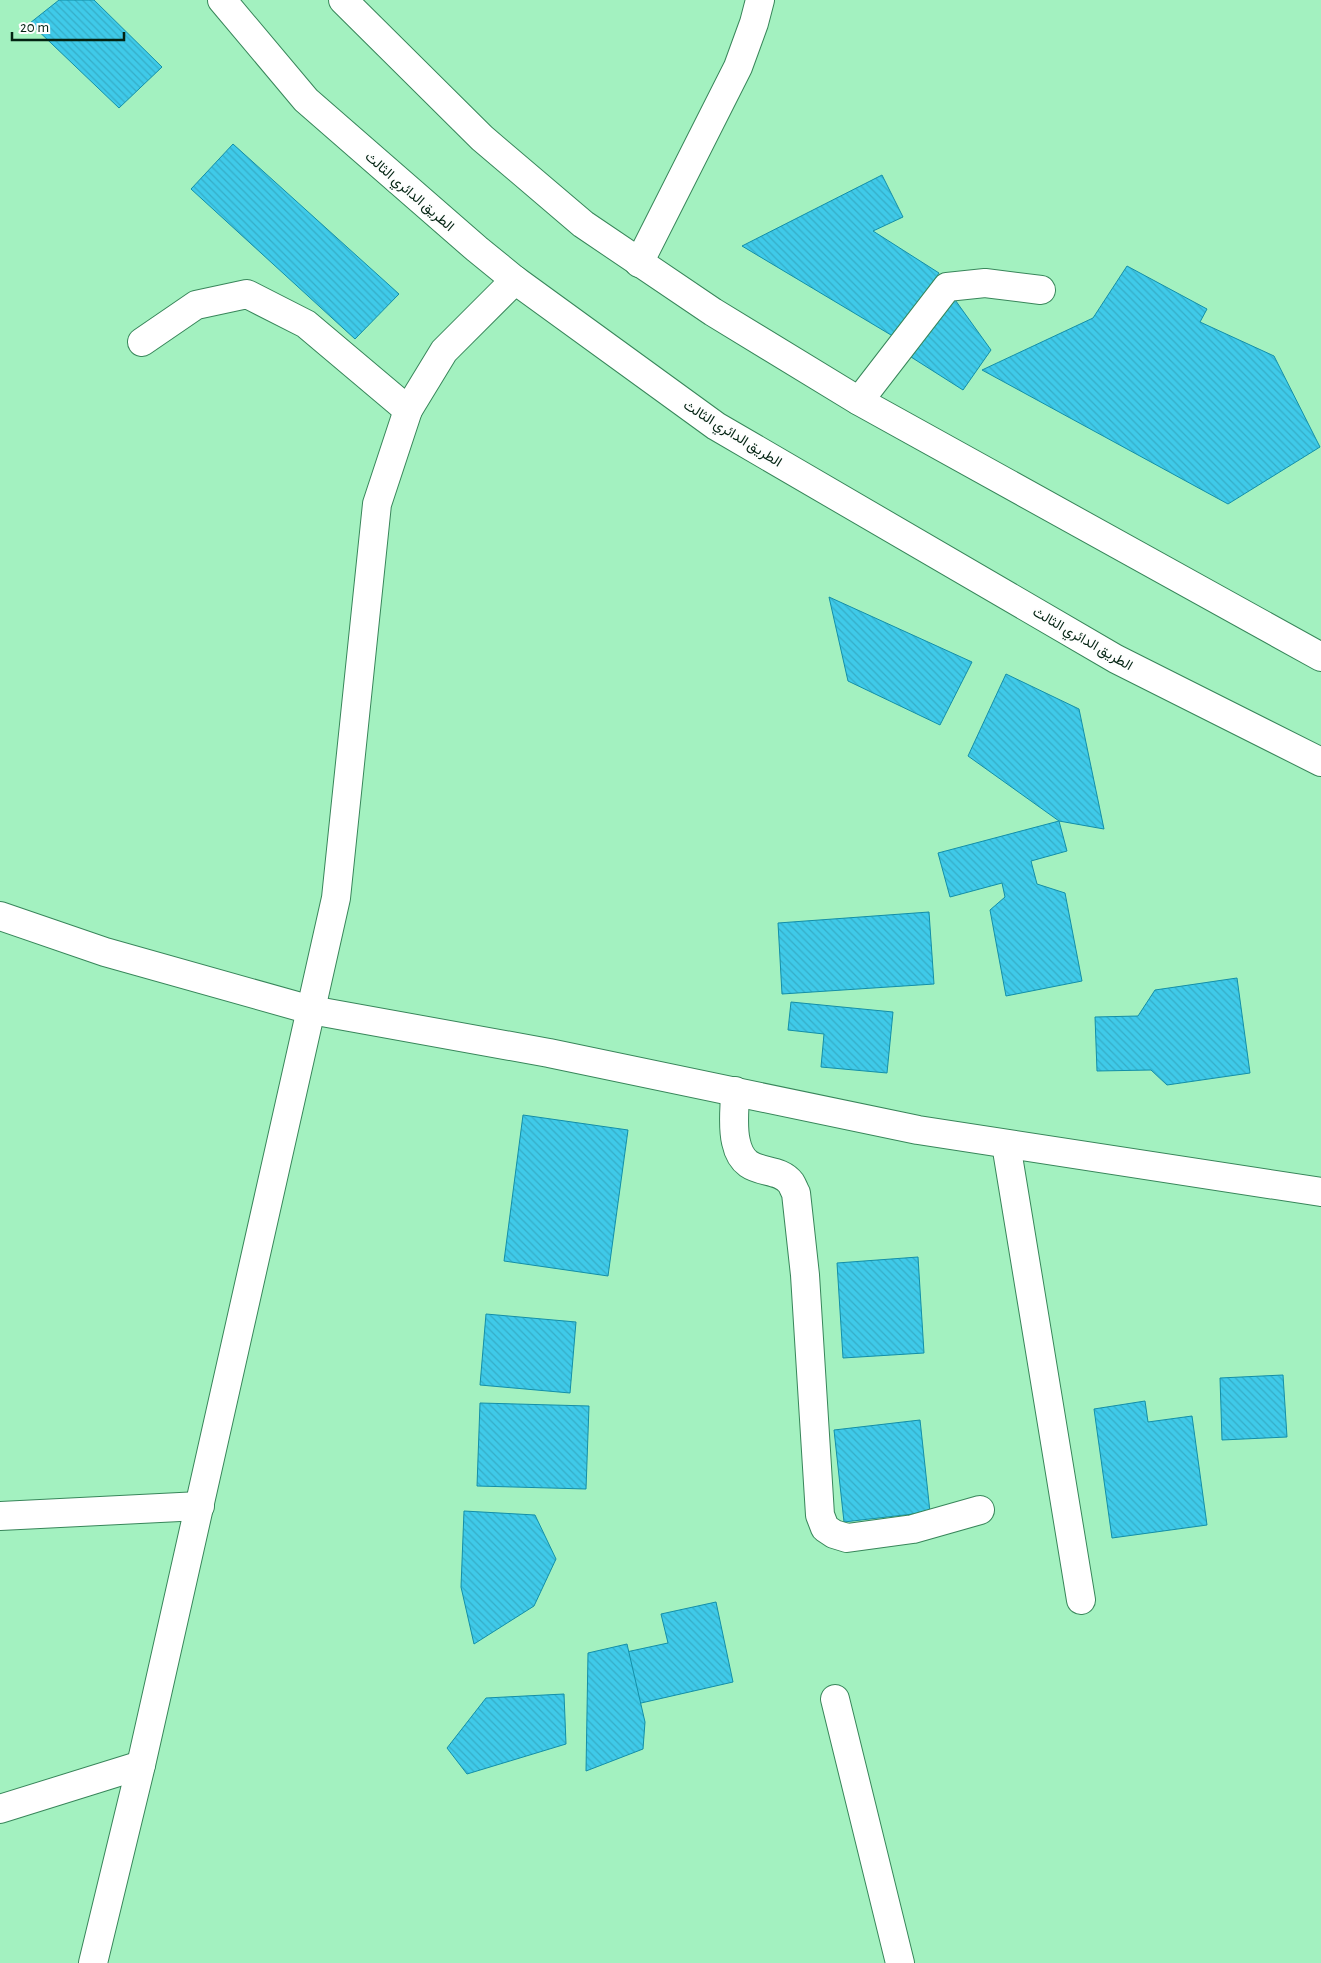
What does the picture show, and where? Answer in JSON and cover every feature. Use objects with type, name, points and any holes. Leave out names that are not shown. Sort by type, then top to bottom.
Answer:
[{"type":"street","name":"الطريق الدائري الثالث","points":[[222,0],[306,100],[477,249],[515,280],[716,426],[1116,659],[1321,762]]},
{"type":"street","points":[[343,0],[482,138],[583,224],[713,312],[859,401],[1321,657]]},
{"type":"street","points":[[639,262],[738,68],[760,0]]},
{"type":"street","points":[[92,1963],[141,1765],[336,898],[377,504],[408,410],[444,351],[515,280]]},
{"type":"street","points":[[859,401],[947,286],[985,283],[1041,290]]},
{"type":"street","points":[[142,342],[196,305],[248,294],[306,324],[408,410]]},
{"type":"street","points":[[0,916],[105,952],[311,1010],[530,1049],[918,1130],[1321,1192]]},
{"type":"street","points":[[735,1091],[735,1141],[740,1154],[748,1164],[782,1176],[790,1182],[796,1193],[805,1275],[820,1515],[825,1528],[834,1534],[847,1538],[913,1529],[980,1510]]},
{"type":"street","points":[[1006,1144],[1081,1600]]},
{"type":"street","points":[[0,1516],[200,1506]]},
{"type":"street","points":[[835,1699],[900,1963]]},
{"type":"street","points":[[0,1809],[141,1765]]},
{"type":"building","points":[[59,0],[94,0],[162,67],[119,108],[30,23]]},
{"type":"building","points":[[233,144],[399,294],[355,339],[191,189]]},
{"type":"building","points":[[882,175],[903,217],[873,231],[939,273],[896,338],[742,246]]},
{"type":"building","points":[[1127,266],[1207,309],[1200,322],[1274,356],[1320,447],[1228,504],[982,370],[1093,318]]},
{"type":"building","points":[[953,297],[991,350],[963,390],[911,357]]},
{"type":"building","points":[[829,597],[972,662],[940,725],[848,681]]},
{"type":"building","points":[[1006,674],[1079,709],[1104,829],[1059,821],[968,756]]},
{"type":"building","points":[[1059,821],[1067,851],[1031,861],[1037,884],[1065,893],[1082,981],[1006,996],[990,910],[1005,897],[1002,883],[950,897],[938,853]]},
{"type":"building","points":[[929,912],[934,984],[782,994],[778,923]]},
{"type":"building","points":[[1237,978],[1250,1073],[1167,1085],[1151,1070],[1097,1071],[1095,1017],[1138,1016],[1155,990]]},
{"type":"building","points":[[791,1002],[893,1012],[887,1073],[821,1067],[824,1034],[788,1030]]},
{"type":"building","points":[[523,1115],[628,1130],[608,1276],[504,1261]]},
{"type":"building","points":[[918,1257],[924,1353],[843,1358],[837,1263]]},
{"type":"building","points":[[486,1314],[576,1322],[570,1393],[480,1385]]},
{"type":"building","points":[[1283,1375],[1287,1437],[1222,1440],[1220,1378]]},
{"type":"building","points":[[1145,1401],[1148,1422],[1192,1416],[1207,1525],[1112,1538],[1094,1409]]},
{"type":"building","points":[[480,1403],[589,1406],[586,1489],[477,1486]]},
{"type":"building","points":[[920,1420],[930,1512],[844,1522],[834,1430]]},
{"type":"building","points":[[464,1511],[535,1515],[556,1559],[534,1606],[474,1644],[461,1587]]},
{"type":"building","points":[[716,1602],[733,1682],[628,1706],[617,1654],[668,1643],[661,1614]]},
{"type":"building","points":[[627,1644],[645,1722],[643,1749],[586,1771],[588,1653]]},
{"type":"building","points":[[564,1694],[566,1744],[467,1774],[447,1748],[486,1698]]}]
